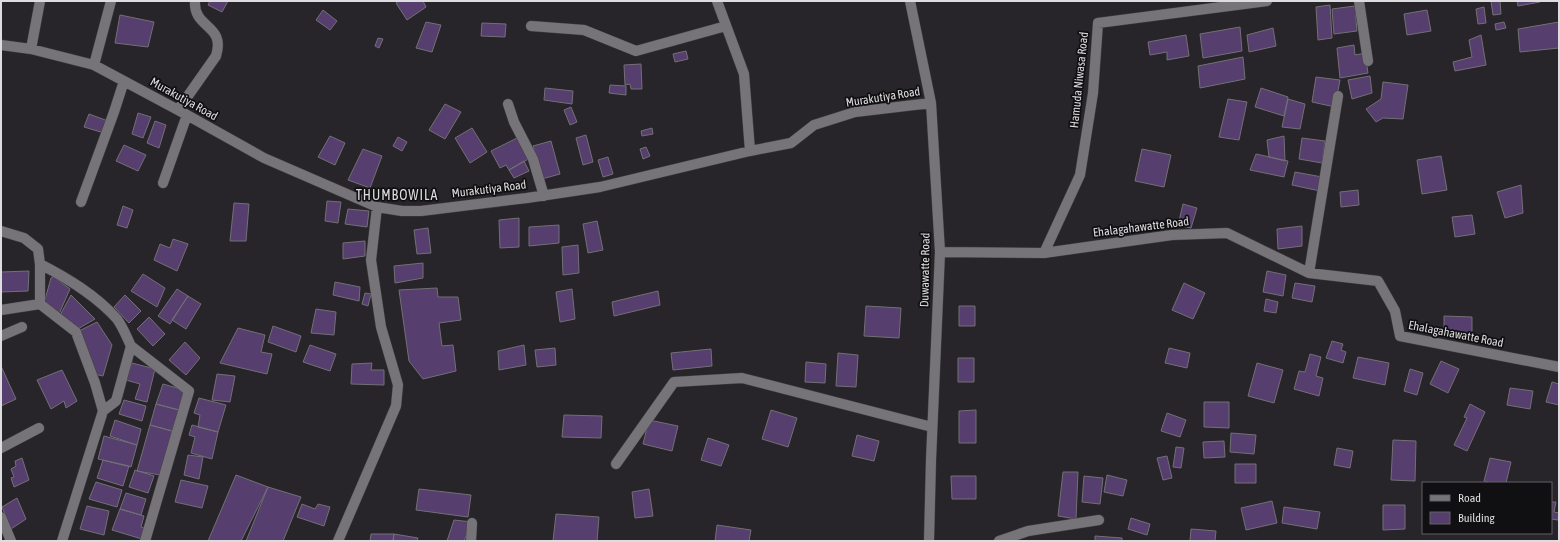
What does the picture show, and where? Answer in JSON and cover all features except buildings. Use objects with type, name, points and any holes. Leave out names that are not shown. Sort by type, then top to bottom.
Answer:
[{"type":"street","points":[[31,49],[40,1]]},
{"type":"street","points":[[94,65],[111,1]]},
{"type":"street","points":[[163,183],[183,112],[216,56],[219,46],[215,32],[205,25],[197,14],[194,1]]},
{"type":"street","points":[[717,1],[744,74],[750,151]]},
{"type":"street","name":"Duwawatte Road","points":[[910,1],[931,103],[940,252],[932,427],[929,541]]},
{"type":"street","name":"Hamuda Niwasa Road","points":[[1044,253],[1080,175],[1094,93],[1098,23],[1267,1]]},
{"type":"street","points":[[1359,1],[1368,61]]},
{"type":"street","points":[[531,26],[584,30],[636,51],[726,26]]},
{"type":"street","name":"Murakutiya Road","points":[[1,45],[31,49],[94,65],[183,112],[264,158],[378,207],[402,211],[421,211],[544,196],[600,187],[750,151],[791,143],[814,125],[855,112],[931,103]]},
{"type":"street","points":[[81,202],[124,81]]},
{"type":"street","points":[[1309,273],[1338,96]]},
{"type":"street","points":[[508,104],[514,122],[533,159],[544,196]]},
{"type":"street","points":[[338,541],[396,406],[398,385],[381,327],[372,260],[378,207]]},
{"type":"street","points":[[1,231],[24,238],[38,249],[40,264],[40,304]]},
{"type":"street","name":"Ehalagahawatte Road","points":[[940,252],[1044,253],[1172,235],[1227,233],[1309,273],[1378,281],[1395,311],[1400,336],[1559,367]]},
{"type":"street","points":[[40,264],[63,276],[91,294],[117,320],[131,346],[189,391],[145,541]]},
{"type":"street","points":[[1,310],[40,304],[76,332],[95,383],[103,411],[62,541]]},
{"type":"street","points":[[1,336],[22,327]]},
{"type":"street","points":[[103,411],[116,401],[131,346]]},
{"type":"street","points":[[616,464],[674,382],[742,378],[932,427]]},
{"type":"street","points":[[1,448],[39,428]]},
{"type":"street","points":[[1,517],[11,541]]},
{"type":"street","points":[[999,541],[1028,531],[1099,520]]},
{"type":"street","points":[[471,541],[472,523]]},
{"type":"district","name":"THUMBOWILA","points":[[397,195]]}]
